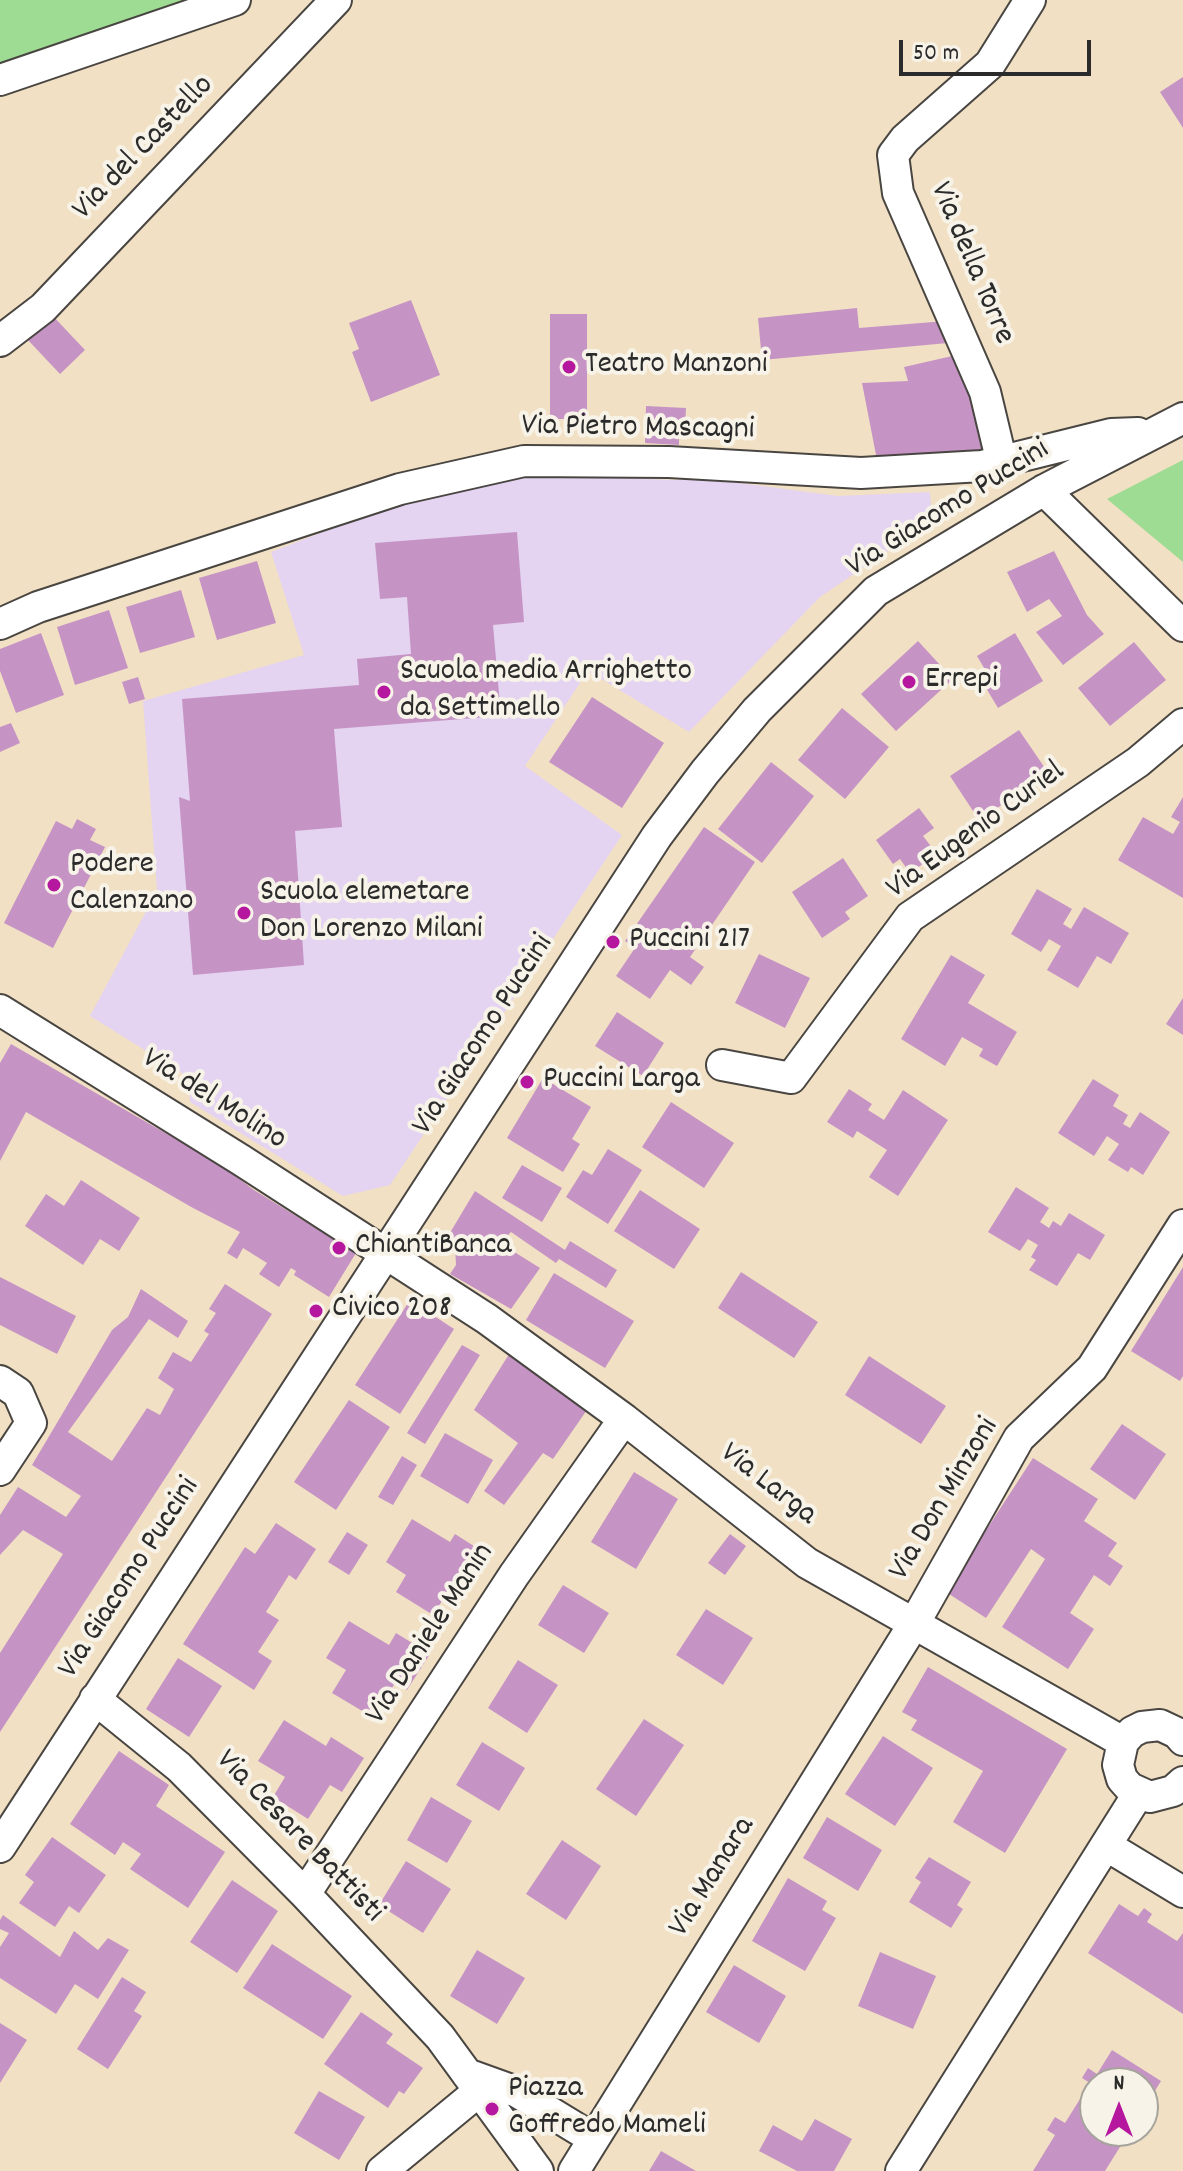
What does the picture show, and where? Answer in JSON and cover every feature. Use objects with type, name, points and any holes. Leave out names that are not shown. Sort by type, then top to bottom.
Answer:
[{"type":"street","points":[[0,80],[235,0]]},
{"type":"street","name":"Via del Castello","points":[[0,341],[43,308],[336,0]]},
{"type":"street","name":"Via della Torre","points":[[1002,463],[985,392],[898,193],[893,155],[905,139],[990,64],[1030,0]]},
{"type":"street","name":"Via Giacomo Puccini","points":[[0,1847],[657,836],[748,720],[876,591],[1044,490],[1183,418]]},
{"type":"street","name":"Via Pietro Mascagni","points":[[0,624],[38,607],[400,489],[524,461],[669,462],[861,473],[1002,463],[1111,434],[1152,432]]},
{"type":"street","points":[[1044,490],[1183,626]]},
{"type":"street","name":"Via Eugenio Curiel","points":[[722,1065],[791,1078],[910,917],[1138,762],[1183,724]]},
{"type":"street","name":"Via del Molino","points":[[0,1010],[241,1160],[386,1256]]},
{"type":"street","name":"Via Don Minzoni","points":[[915,1622],[1019,1438],[1092,1368],[1183,1225]]},
{"type":"street","name":"Via Larga","points":[[386,1256],[487,1319],[624,1419],[807,1563],[1123,1742]]},
{"type":"street","points":[[0,1381],[18,1393],[31,1423],[0,1470]]},
{"type":"street","name":"Via Daniele Manin","points":[[305,1894],[514,1575],[624,1419]]},
{"type":"street","name":"Via Manara","points":[[574,2171],[915,1622]]},
{"type":"street","name":"Via Cesare Battisti","points":[[95,1699],[179,1767],[305,1894],[440,2037],[473,2082]]},
{"type":"street","points":[[1181,1732],[1160,1725],[1142,1727],[1132,1732],[1123,1742],[1118,1765],[1122,1779],[1138,1794],[1161,1796],[1183,1782]]},
{"type":"street","points":[[901,2171],[1138,1794]]},
{"type":"street","points":[[1107,1846],[1183,1892]]},
{"type":"street","points":[[473,2082],[517,2092],[594,2139]]},
{"type":"street","points":[[382,2171],[473,2082]]},
{"type":"street","points":[[473,2082],[538,2171]]},
{"type":"shaded area","points":[[571,471],[593,477],[677,480],[687,476],[838,496],[930,492],[932,521],[820,597],[689,732],[588,671],[525,766],[622,835],[390,1185],[343,1196],[190,1102],[188,1077],[90,1016],[157,891],[143,701],[304,655],[271,552],[406,500],[507,475]]},
{"type":"green space","points":[[0,0],[187,0],[0,63]]},
{"type":"green space","points":[[1183,460],[1183,562],[1107,499]]},
{"type":"building","points":[[1183,77],[1183,128],[1160,92]]},
{"type":"building","points":[[411,300],[440,375],[371,402],[352,352],[359,349],[349,323]]},
{"type":"building","points":[[857,308],[859,328],[946,321],[948,343],[762,360],[758,318]]},
{"type":"building","name":"Teatro Manzoni","points":[[550,314],[587,314],[587,419],[550,419]]},
{"type":"building","points":[[52,315],[85,350],[60,374],[27,339]]},
{"type":"building","points":[[961,354],[986,453],[877,460],[862,383],[908,381],[904,367]]},
{"type":"building","points":[[646,406],[686,408],[685,428],[679,428],[679,445],[645,443]]},
{"type":"building","name":"Scuola media Arrighetto da Settimello","points":[[517,532],[524,622],[493,625],[501,716],[334,729],[342,827],[295,831],[304,965],[193,975],[179,797],[190,801],[182,699],[359,685],[357,659],[411,654],[407,597],[380,599],[375,543]]},
{"type":"building","points":[[1054,551],[1087,615],[1104,634],[1063,665],[1036,632],[1062,616],[1049,599],[1027,612],[1007,572]]},
{"type":"building","points":[[257,561],[276,623],[217,640],[199,578]]},
{"type":"building","points":[[181,590],[195,637],[140,653],[126,607]]},
{"type":"building","points":[[109,610],[128,668],[75,685],[57,627]]},
{"type":"building","points":[[41,633],[64,695],[16,713],[0,671],[0,649]]},
{"type":"building","points":[[1015,633],[1043,681],[998,708],[983,683],[990,678],[977,656]]},
{"type":"building","points":[[918,641],[953,679],[896,731],[861,694]]},
{"type":"building","points":[[1134,642],[1166,680],[1110,726],[1078,688]]},
{"type":"building","points":[[138,677],[145,699],[129,704],[122,682]]},
{"type":"building","points":[[592,697],[664,743],[622,808],[549,762]]},
{"type":"building","points":[[842,708],[889,747],[845,799],[798,760]]},
{"type":"building","points":[[11,723],[20,743],[0,752],[0,727]]},
{"type":"building","points":[[1019,730],[1049,774],[979,820],[950,776]]},
{"type":"building","points":[[771,762],[814,796],[762,863],[718,829]]},
{"type":"building","points":[[1183,797],[1183,898],[1118,860],[1143,817],[1173,834],[1180,822],[1171,817]]},
{"type":"building","points":[[919,808],[934,828],[923,836],[937,854],[910,873],[900,859],[893,864],[876,840]]},
{"type":"building","name":"Podere Calenzano","points":[[77,819],[96,829],[90,840],[105,847],[53,948],[4,923],[56,821],[72,829]]},
{"type":"building","points":[[704,827],[755,862],[690,957],[704,967],[691,985],[670,970],[650,999],[616,976],[635,948],[625,941]]},
{"type":"building","points":[[843,858],[868,896],[845,912],[850,919],[822,938],[792,892]]},
{"type":"building","points":[[1037,889],[1072,909],[1063,924],[1071,929],[1084,907],[1129,933],[1111,964],[1097,956],[1078,988],[1047,970],[1061,946],[1049,939],[1041,952],[1011,934]]},
{"type":"building","points":[[759,954],[810,978],[785,1028],[735,1003]]},
{"type":"building","points":[[951,955],[985,975],[968,1003],[1017,1032],[997,1066],[979,1056],[983,1049],[962,1037],[945,1066],[901,1039]]},
{"type":"building","points":[[1183,998],[1183,1035],[1166,1024]]},
{"type":"building","points":[[617,1012],[664,1043],[643,1076],[595,1046]]},
{"type":"building","points":[[11,1044],[219,1164],[254,1190],[356,1253],[329,1297],[294,1275],[296,1271],[291,1268],[279,1287],[259,1274],[267,1263],[243,1248],[237,1259],[227,1253],[240,1232],[26,1112],[0,1161],[0,1063]]},
{"type":"building","points":[[543,1078],[591,1107],[572,1139],[580,1144],[563,1172],[507,1138]]},
{"type":"building","points":[[1093,1079],[1119,1095],[1113,1106],[1128,1115],[1123,1124],[1130,1128],[1140,1112],[1170,1132],[1143,1175],[1131,1167],[1128,1172],[1108,1160],[1119,1144],[1107,1136],[1094,1156],[1058,1133]]},
{"type":"building","points":[[849,1089],[872,1104],[868,1110],[884,1120],[903,1090],[948,1120],[898,1196],[869,1177],[887,1150],[857,1131],[853,1138],[827,1122]]},
{"type":"building","points":[[671,1102],[734,1143],[704,1188],[642,1147]]},
{"type":"building","points":[[608,1149],[642,1170],[608,1224],[566,1197],[583,1170],[592,1175]]},
{"type":"building","points":[[522,1165],[562,1188],[542,1222],[502,1198]]},
{"type":"building","points":[[81,1180],[140,1218],[119,1251],[100,1239],[83,1265],[25,1226],[46,1194],[64,1206]]},
{"type":"building","points":[[1016,1187],[1049,1208],[1040,1222],[1049,1228],[1053,1221],[1061,1226],[1069,1213],[1105,1235],[1090,1260],[1078,1253],[1057,1286],[1029,1270],[1036,1260],[1031,1257],[1038,1245],[1028,1239],[1020,1251],[988,1232]]},
{"type":"building","points":[[640,1190],[700,1229],[674,1269],[614,1231]]},
{"type":"building","points":[[475,1191],[565,1250],[570,1241],[617,1270],[606,1288],[559,1259],[556,1263],[511,1232],[500,1243],[540,1268],[511,1309],[450,1274],[456,1265],[455,1246],[445,1241]]},
{"type":"building","points":[[1183,1267],[1183,1376],[1180,1381],[1131,1351]]},
{"type":"building","points":[[741,1272],[818,1322],[794,1358],[718,1308]]},
{"type":"building","points":[[554,1273],[634,1321],[605,1368],[526,1320]]},
{"type":"building","points":[[0,1277],[76,1316],[57,1354],[0,1325]]},
{"type":"building","points":[[225,1284],[272,1314],[0,1732],[0,1653],[63,1554],[23,1530],[0,1555],[0,1515],[18,1487],[66,1517],[81,1496],[32,1465],[112,1330],[128,1317],[141,1289],[188,1321],[178,1338],[149,1319],[68,1432],[112,1461],[147,1408],[160,1415],[174,1389],[158,1378],[173,1352],[191,1362],[209,1334],[204,1331],[216,1313],[209,1309]]},
{"type":"building","points":[[410,1300],[454,1329],[400,1414],[355,1385]]},
{"type":"building","points":[[462,1345],[480,1355],[425,1444],[407,1433]]},
{"type":"building","points":[[511,1351],[589,1407],[553,1459],[543,1453],[504,1505],[484,1491],[518,1443],[474,1410]]},
{"type":"building","points":[[869,1356],[946,1406],[921,1444],[845,1395]]},
{"type":"building","points":[[349,1400],[390,1427],[336,1510],[294,1482]]},
{"type":"building","points":[[1122,1424],[1166,1454],[1135,1500],[1090,1469]]},
{"type":"building","points":[[445,1433],[493,1460],[468,1504],[420,1476]]},
{"type":"building","points":[[402,1456],[417,1465],[393,1505],[378,1497]]},
{"type":"building","points":[[1033,1458],[1098,1499],[1084,1521],[1117,1543],[1108,1556],[1123,1566],[1110,1586],[1094,1575],[1070,1613],[1094,1629],[1068,1669],[1002,1627],[1045,1559],[1031,1549],[986,1618],[946,1592]]},
{"type":"building","points":[[634,1472],[678,1499],[636,1569],[591,1542]]},
{"type":"building","points":[[412,1519],[450,1542],[455,1534],[488,1555],[470,1583],[458,1576],[433,1615],[396,1592],[406,1575],[386,1562]]},
{"type":"building","points":[[276,1523],[316,1549],[296,1580],[289,1575],[266,1612],[279,1620],[258,1652],[272,1661],[254,1690],[183,1644],[245,1547],[255,1554]]},
{"type":"building","points":[[347,1532],[368,1545],[349,1575],[328,1562]]},
{"type":"building","points":[[730,1534],[746,1546],[725,1575],[708,1563]]},
{"type":"building","points":[[563,1585],[609,1613],[584,1653],[538,1625]]},
{"type":"building","points":[[706,1609],[753,1638],[723,1685],[676,1655]]},
{"type":"building","points":[[349,1621],[389,1645],[396,1633],[430,1654],[407,1690],[395,1683],[374,1718],[332,1693],[346,1670],[326,1658]]},
{"type":"building","points":[[178,1658],[222,1686],[189,1737],[146,1709]]},
{"type":"building","points":[[518,1660],[558,1685],[527,1733],[488,1708]]},
{"type":"building","points":[[928,1667],[1067,1749],[1005,1853],[953,1822],[983,1771],[911,1730],[917,1720],[902,1712]]},
{"type":"building","points":[[644,1719],[684,1745],[636,1816],[596,1789]]},
{"type":"building","points":[[284,1720],[326,1746],[331,1737],[364,1758],[342,1792],[330,1785],[308,1819],[273,1797],[285,1777],[258,1761]]},
{"type":"building","points":[[883,1736],[933,1768],[895,1826],[845,1794]]},
{"type":"building","points":[[482,1742],[525,1768],[499,1811],[456,1785]]},
{"type":"building","points":[[119,1751],[169,1785],[156,1806],[225,1852],[188,1908],[130,1869],[141,1854],[123,1842],[115,1855],[70,1824]]},
{"type":"building","points":[[431,1797],[472,1821],[447,1863],[407,1840]]},
{"type":"building","points":[[827,1817],[882,1850],[858,1891],[803,1858]]},
{"type":"building","points":[[52,1837],[106,1875],[79,1913],[69,1906],[55,1927],[19,1903],[34,1882],[25,1875]]},
{"type":"building","points":[[562,1840],[601,1866],[566,1920],[526,1894]]},
{"type":"building","points":[[929,1857],[971,1882],[957,1905],[963,1909],[951,1928],[909,1902],[921,1882],[915,1878]]},
{"type":"building","points":[[406,1861],[451,1889],[423,1933],[379,1905]]},
{"type":"building","points":[[788,1878],[827,1901],[822,1910],[836,1918],[805,1971],[752,1941]]},
{"type":"building","points":[[232,1880],[278,1911],[237,1973],[190,1942]]},
{"type":"building","points":[[1119,1904],[1138,1916],[1144,1908],[1152,1914],[1147,1922],[1177,1941],[1183,1933],[1183,2014],[1088,1953]]},
{"type":"building","points":[[3,1915],[60,1957],[74,1931],[98,1950],[108,1938],[129,1950],[98,1999],[75,1984],[56,2014],[0,1978],[0,1947],[9,1933],[0,1929]]},
{"type":"building","points":[[272,1944],[352,1996],[323,2039],[243,1988]]},
{"type":"building","points":[[477,1950],[525,1978],[497,2024],[450,1996]]},
{"type":"building","points":[[880,1952],[936,1976],[913,2029],[858,2006]]},
{"type":"building","points":[[734,1965],[786,1996],[759,2043],[706,2012]]},
{"type":"building","points":[[122,1977],[146,1992],[134,2011],[142,2016],[108,2069],[77,2049]]},
{"type":"building","points":[[361,2012],[393,2034],[386,2043],[423,2068],[404,2094],[399,2091],[388,2108],[324,2064]]},
{"type":"building","points":[[0,2023],[27,2040],[0,2083]]},
{"type":"building","points":[[1112,2050],[1139,2067],[1101,2067]]},
{"type":"building","points":[[319,2091],[365,2117],[339,2160],[294,2133]]},
{"type":"building","points":[[1079,2101],[1079,2147],[1120,2147],[1105,2171],[1033,2171],[1055,2135],[1047,2130],[1055,2117],[1065,2123]]},
{"type":"building","points":[[815,2119],[852,2139],[834,2171],[797,2171],[759,2151],[773,2125],[802,2141]]},
{"type":"building","points":[[661,2151],[696,2171],[649,2171]]},
{"type":"place","name":"Teatro Manzoni","points":[[569,367]]},
{"type":"place","name":"Errepi","points":[[909,682]]},
{"type":"place","name":"Scuola media Arrighetto da Settimello","points":[[384,692]]},
{"type":"place","name":"Podere Calenzano","points":[[54,885]]},
{"type":"place","name":"Scuola elemetare Don Lorenzo Milani","points":[[244,913]]},
{"type":"place","name":"Puccini 217","points":[[613,942]]},
{"type":"place","name":"Puccini Larga","points":[[527,1082]]},
{"type":"place","name":"ChiantiBanca","points":[[339,1248]]},
{"type":"place","name":"Civico 208","points":[[316,1311]]},
{"type":"place","name":"Piazza Goffredo Mameli","points":[[492,2109]]}]
